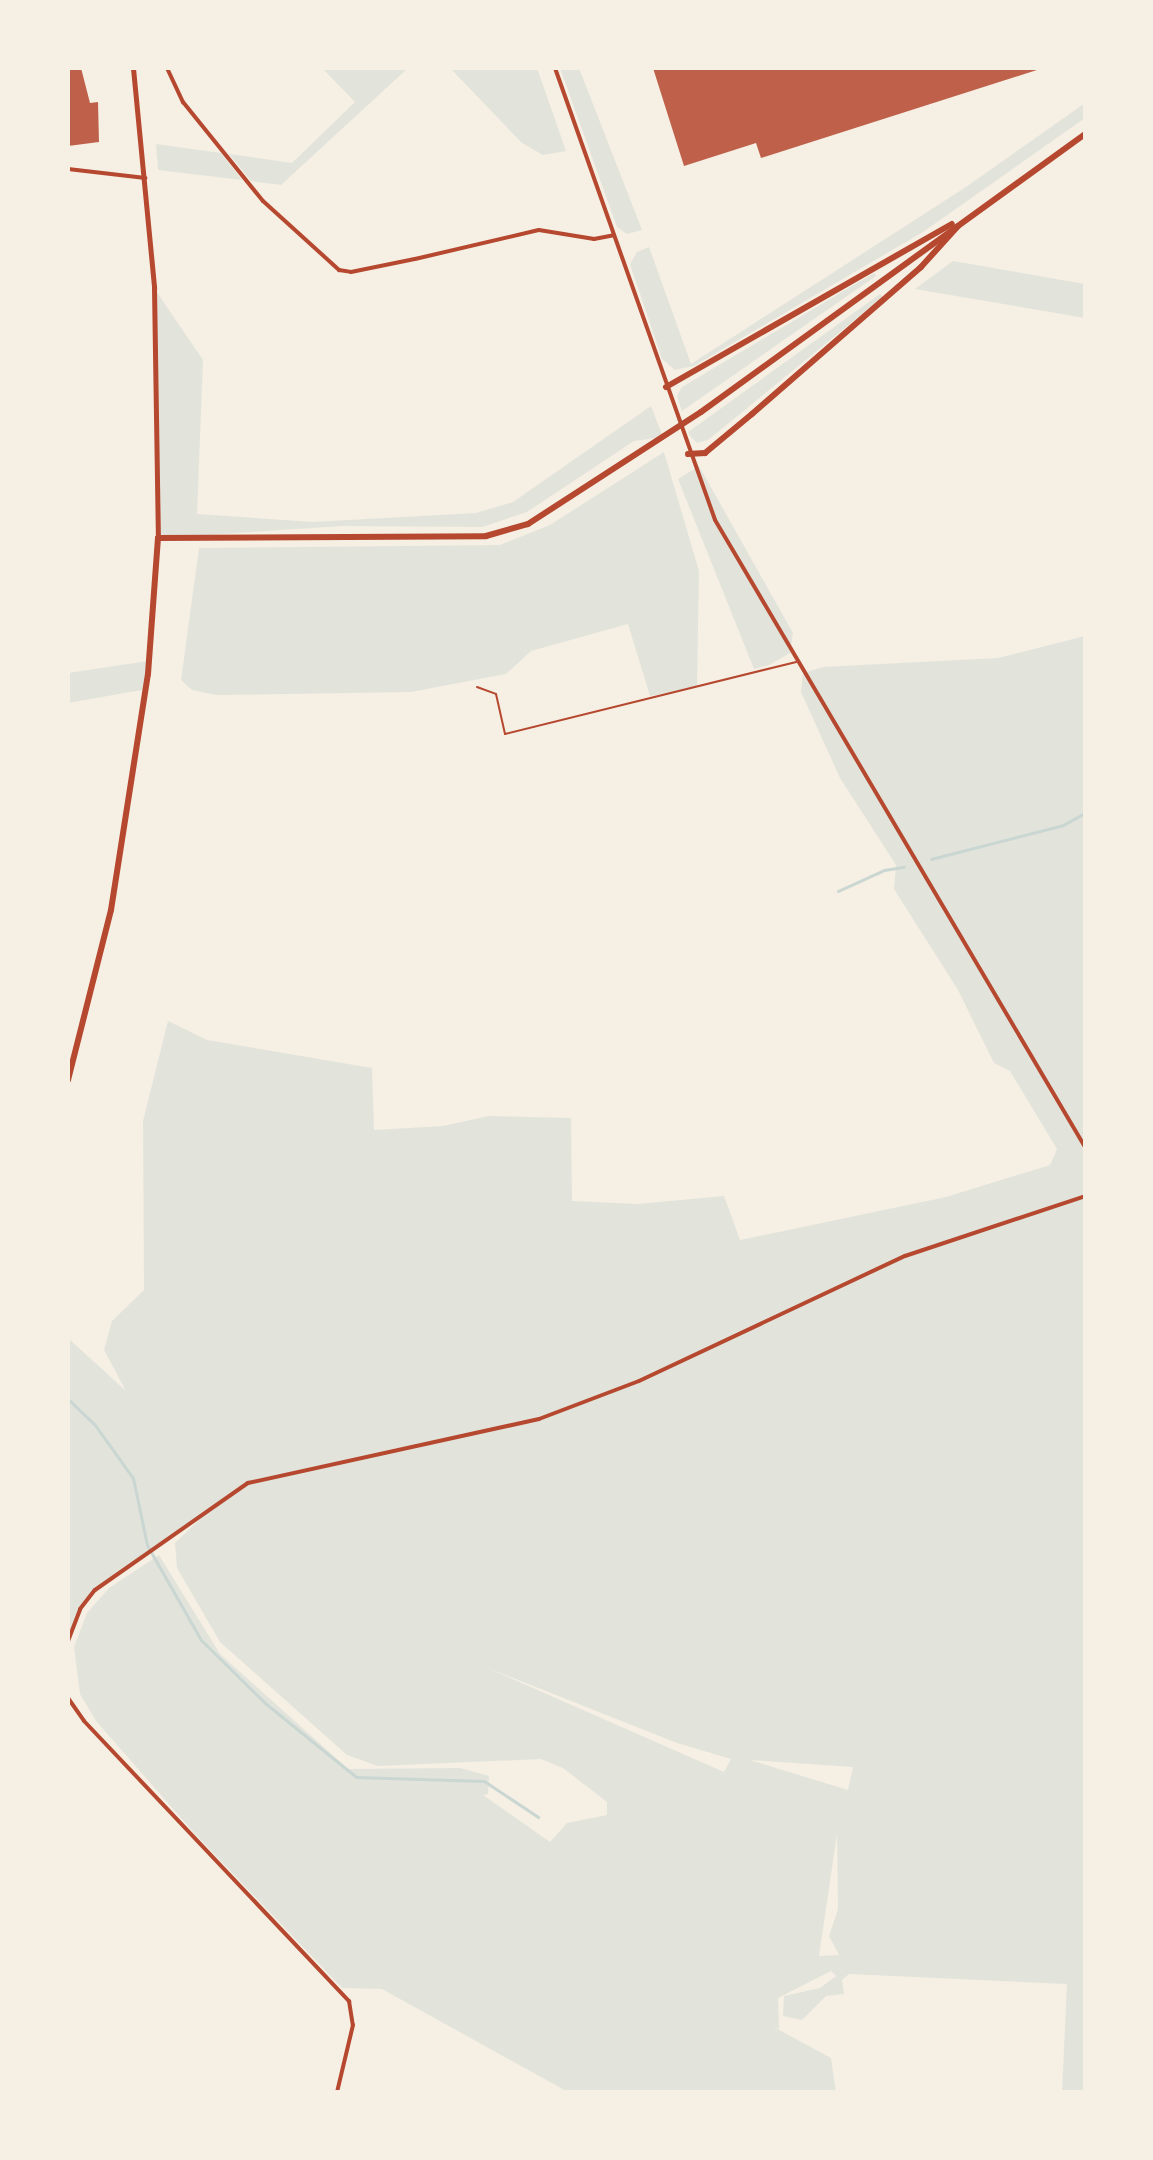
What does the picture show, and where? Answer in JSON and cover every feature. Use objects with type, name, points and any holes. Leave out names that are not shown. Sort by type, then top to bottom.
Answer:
[{"type":"main road","points":[[68,1080],[111,910],[148,674],[158,538],[158,401],[145,178],[133,68]]},
{"type":"main road","points":[[158,538],[486,536],[528,524],[701,412],[966,217],[1085,134]]},
{"type":"main road","points":[[666,387],[966,217]]},
{"type":"main road","points":[[688,454],[705,453],[776,393],[921,267],[966,217]]},
{"type":"street","points":[[167,68],[183,102],[263,201],[339,270],[389,265],[539,230],[594,239],[614,235]]},
{"type":"street","points":[[555,68],[688,454],[715,520],[1085,1147]]},
{"type":"street","points":[[68,169],[145,178]]},
{"type":"street","points":[[68,1641],[80,1609],[95,1590],[163,1544],[228,1492],[248,1483],[539,1419],[639,1381],[905,1256],[1085,1196]]},
{"type":"street","points":[[68,1698],[349,2001],[353,2025],[337,2092]]},
{"type":"lane","points":[[477,687],[496,694],[505,734],[797,662]]},
{"type":"shaded area","points":[[322,68],[408,68],[281,185],[251,181],[229,154],[292,163],[355,102]]},
{"type":"shaded area","points":[[450,68],[537,68],[566,151],[543,155],[522,143]]},
{"type":"shaded area","points":[[560,68],[579,68],[642,230],[627,234],[617,227]]},
{"type":"shaded area","points":[[1085,103],[1085,118],[923,232],[694,366],[675,370],[662,359],[630,264],[637,252],[649,247],[691,364],[966,187]]},
{"type":"shaded area","points":[[156,144],[221,153],[242,180],[158,170]]},
{"type":"shaded area","points":[[953,261],[1085,284],[1085,318],[915,289]]},
{"type":"shaded area","points":[[874,273],[876,276],[682,411],[677,396],[682,387]]},
{"type":"shaded area","points":[[154,288],[203,360],[197,514],[312,522],[476,513],[513,502],[651,406],[663,437],[634,441],[527,512],[482,527],[343,526],[158,538]]},
{"type":"shaded area","points":[[880,294],[883,297],[708,440],[697,443],[691,437],[688,432]]},
{"type":"shaded area","points":[[664,452],[699,571],[697,687],[650,696],[628,624],[531,651],[506,674],[411,692],[217,695],[192,690],[181,680],[199,548],[500,545],[550,525]]},
{"type":"shaded area","points":[[699,466],[793,633],[790,653],[769,665],[754,669],[678,479]]},
{"type":"shaded area","points":[[1085,636],[1085,2092],[1062,2092],[1067,1984],[849,1974],[842,1980],[844,1994],[826,1996],[802,2020],[783,2016],[784,1996],[820,1988],[836,1976],[831,1971],[778,1998],[779,2029],[772,2026],[831,2058],[836,2092],[568,2092],[382,1989],[342,1988],[195,1834],[96,1721],[80,1694],[74,1647],[87,1613],[109,1588],[159,1555],[220,1654],[348,1769],[460,1768],[489,1776],[488,1794],[483,1795],[550,1842],[567,1823],[607,1815],[607,1802],[563,1768],[541,1759],[378,1766],[347,1755],[220,1642],[177,1568],[175,1543],[219,1501],[95,1590],[80,1609],[68,1641],[68,1338],[126,1391],[104,1350],[112,1321],[144,1290],[143,1121],[168,1021],[207,1040],[372,1068],[374,1130],[443,1126],[489,1116],[571,1118],[572,1201],[637,1204],[724,1196],[740,1240],[946,1197],[1050,1165],[1057,1149],[1010,1071],[994,1063],[958,990],[894,889],[896,865],[840,778],[801,692],[803,673],[823,667],[998,658]],"holes":[[[485,1667],[677,1743],[731,1759],[724,1772]],[[750,1760],[853,1767],[848,1790]],[[837,1834],[838,1909],[829,1936],[839,1955],[819,1956]]]},
{"type":"shaded area","points":[[148,661],[147,689],[68,703],[68,673]]},
{"type":"building","points":[[68,68],[81,68],[90,103],[98,102],[99,142],[68,146]]},
{"type":"building","points":[[653,68],[1040,69],[761,158],[756,143],[684,166]]},
{"type":"waterway","points":[[931,859],[1063,825],[1085,813]]},
{"type":"waterway","points":[[838,891],[884,870],[904,867]]},
{"type":"waterway","points":[[68,1399],[95,1425],[133,1478],[147,1545],[201,1640],[265,1703],[356,1777],[484,1781],[538,1817]]}]
